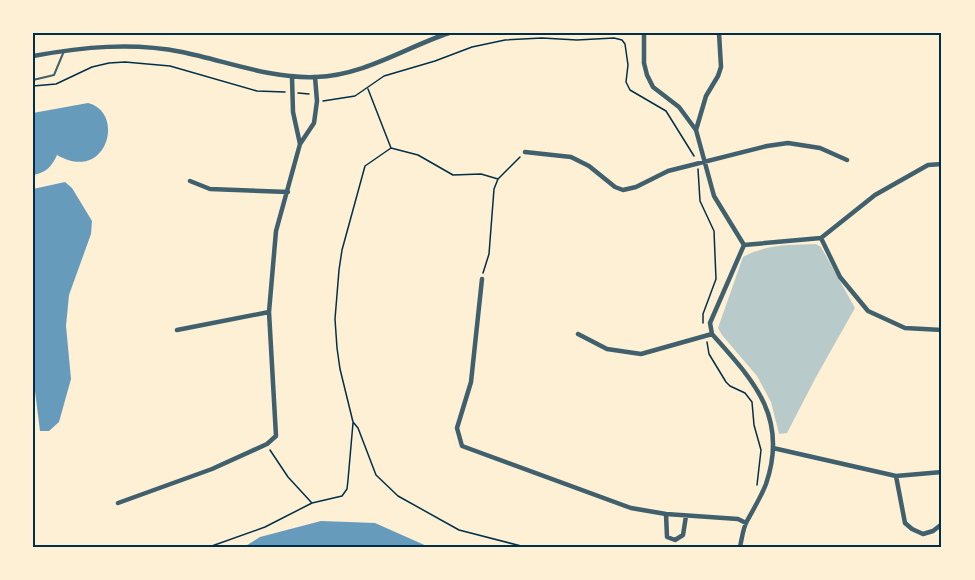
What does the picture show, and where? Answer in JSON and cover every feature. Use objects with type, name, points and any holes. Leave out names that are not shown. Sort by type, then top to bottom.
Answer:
[{"type":"street","points":[[33,56],[64,50],[139,46],[182,52],[292,77],[315,77],[345,74],[371,66],[449,33]]},
{"type":"street","points":[[644,33],[644,63],[653,87],[680,107],[696,130],[714,196],[744,245]]},
{"type":"street","points":[[696,130],[706,96],[721,68],[719,33]]},
{"type":"street","points":[[292,77],[292,112],[300,144]]},
{"type":"street","points":[[117,503],[212,468],[267,444],[276,436],[269,312],[276,231],[300,144],[314,123],[317,101],[315,77]]},
{"type":"street","points":[[525,152],[571,157],[589,166],[615,187],[623,190],[636,187],[659,174],[766,146],[788,143],[820,148],[847,160]]},
{"type":"street","points":[[744,245],[821,238],[875,195],[928,165],[942,164]]},
{"type":"street","points":[[190,181],[210,189],[288,192]]},
{"type":"street","points":[[821,238],[840,277],[868,311],[905,328],[942,330]]},
{"type":"street","points":[[740,547],[746,523],[762,495],[773,448],[768,413],[756,385],[712,334],[710,324],[744,245]]},
{"type":"street","points":[[482,279],[471,382],[457,428],[462,446],[631,508],[666,514],[738,519],[746,523]]},
{"type":"street","points":[[177,330],[269,312]]},
{"type":"street","points":[[578,334],[608,349],[641,354],[712,334]]},
{"type":"street","points":[[773,448],[896,476],[942,472]]},
{"type":"street","points":[[896,476],[905,523],[923,534],[933,531],[942,524]]},
{"type":"street","points":[[666,514],[665,534],[675,540],[683,535],[686,516]]},
{"type":"lane","points":[[33,80],[54,75],[64,50]]},
{"type":"path","points":[[33,86],[56,84],[101,65],[132,62],[170,66],[257,91],[308,93],[317,101]]},
{"type":"path","points":[[368,89],[391,148]]},
{"type":"path","points":[[209,547],[265,527],[312,503],[338,498],[347,489],[353,422],[339,369],[335,319],[342,250],[365,166],[391,148],[418,155],[453,175],[481,174],[498,179]]},
{"type":"path","points":[[482,279],[489,254],[492,196],[498,179],[525,152]]},
{"type":"path","points":[[353,422],[358,428],[376,475],[398,496],[459,530],[525,547]]},
{"type":"path","points":[[267,444],[288,477],[312,503]]},
{"type":"shaded area","points":[[816,244],[821,247],[855,308],[787,433],[779,434],[771,402],[757,376],[718,328],[743,257],[769,247]]},
{"type":"water","points":[[88,103],[100,109],[106,119],[108,131],[106,143],[99,154],[88,160],[74,161],[57,155],[42,173],[33,175],[33,113]]},
{"type":"water","points":[[65,182],[72,188],[92,221],[91,234],[69,295],[66,326],[71,379],[59,422],[49,431],[40,431],[33,375],[33,189]]},
{"type":"water","points":[[321,521],[375,523],[429,547],[244,547],[260,537]]}]
